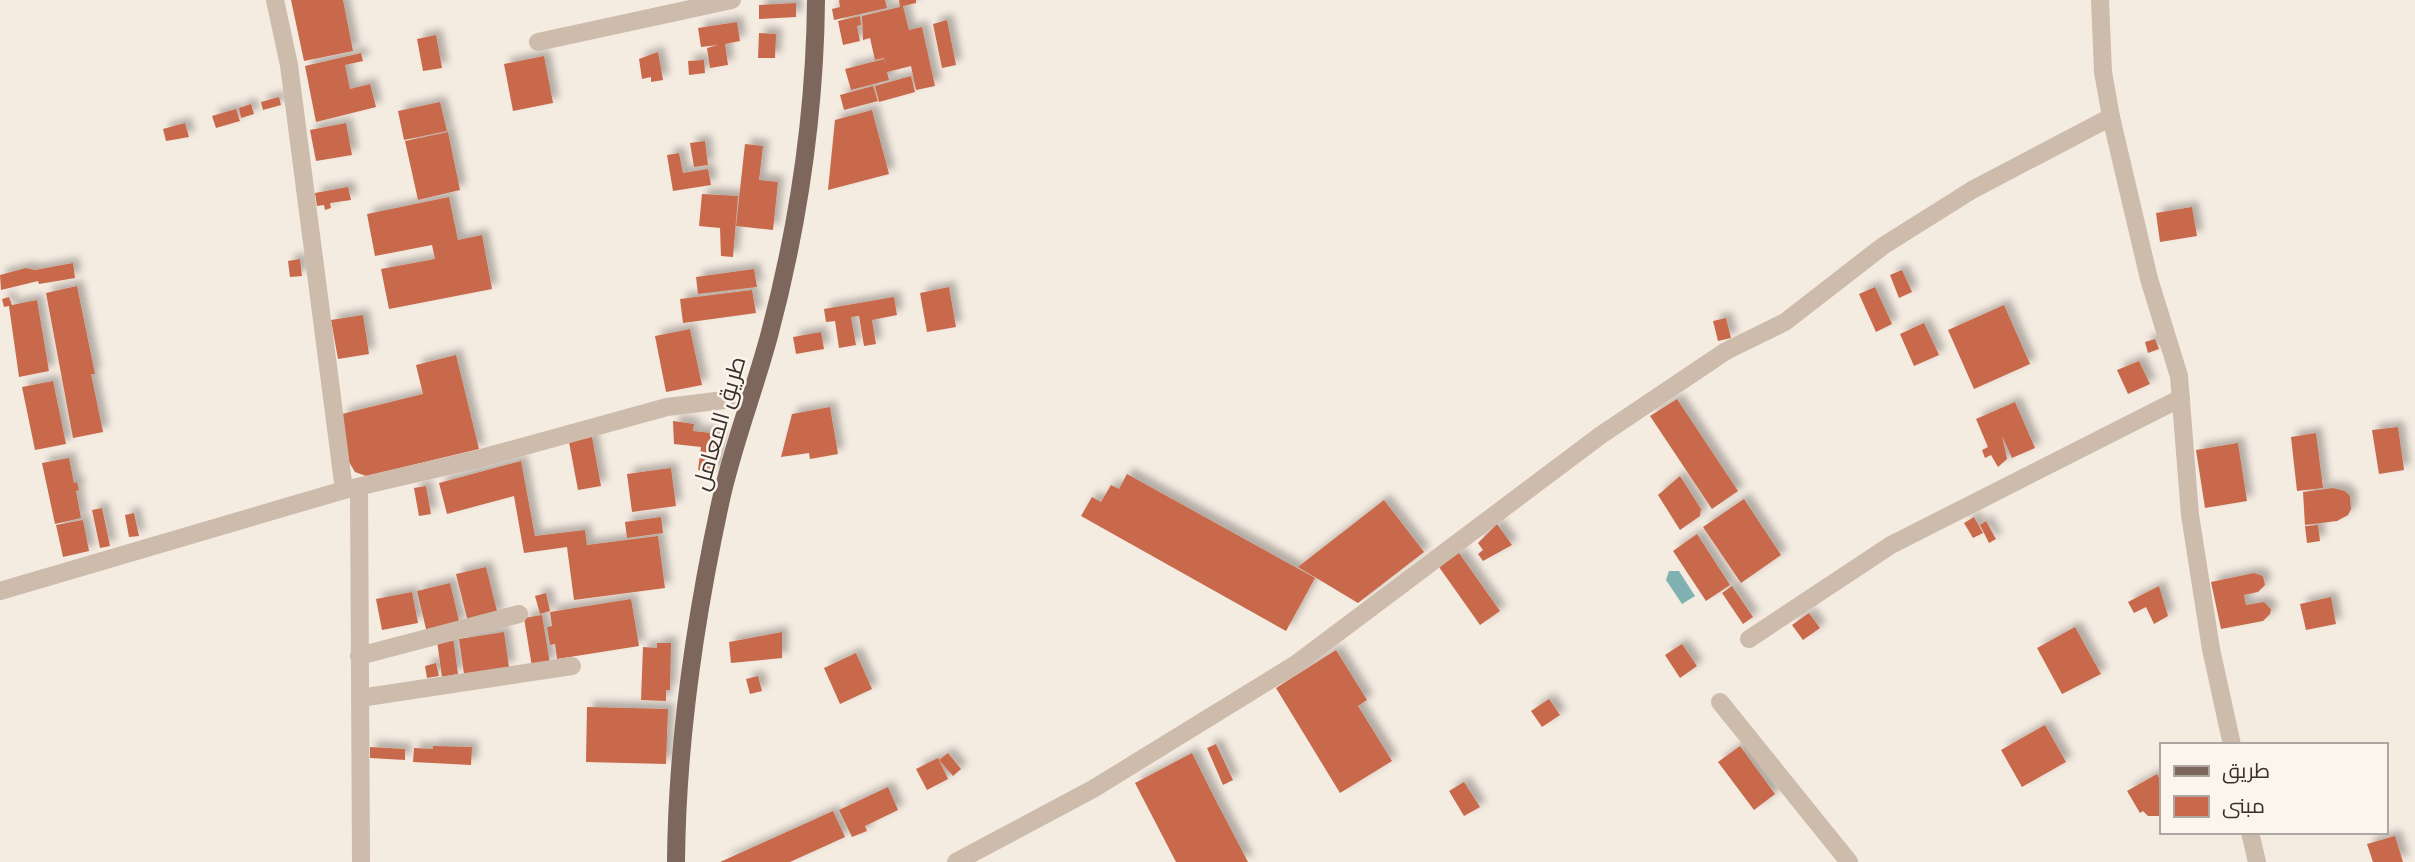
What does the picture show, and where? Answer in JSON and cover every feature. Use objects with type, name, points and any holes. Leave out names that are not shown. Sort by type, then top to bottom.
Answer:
[{"type":"main road","name":"طريق المعامل","points":[[676,862],[688,699],[704,593],[720,502],[768,338],[787,262],[812,97],[816,0]]},
{"type":"street","points":[[275,0],[289,65],[351,489],[359,656],[360,862]]},
{"type":"street","points":[[538,42],[732,0]]},
{"type":"street","points":[[2100,0],[2103,72],[2111,117],[2149,279],[2179,376],[2190,515],[2211,649],[2232,743]]},
{"type":"street","points":[[956,862],[1093,789],[1296,664],[1578,452],[1726,351],[1785,322],[1883,246],[1972,190],[2111,117]]},
{"type":"street","points":[[0,591],[351,489],[478,459],[667,408],[749,397]]},
{"type":"street","points":[[1749,639],[1891,545],[2181,398]]},
{"type":"street","points":[[359,656],[519,614]]},
{"type":"street","points":[[360,698],[572,666]]},
{"type":"street","points":[[1720,702],[1849,862]]},
{"type":"street","points":[[2250,834],[2257,862]]},
{"type":"water","points":[[1669,571],[1679,571],[1695,596],[1682,604],[1666,580]]},
{"type":"building","points":[[291,0],[343,0],[353,51],[304,61]]},
{"type":"building","points":[[839,0],[885,0],[887,8],[834,20],[832,9],[840,7]]},
{"type":"building","points":[[899,0],[916,0],[916,3],[903,6],[909,30],[922,27],[935,86],[916,90],[911,66],[887,72],[889,80],[851,90],[845,69],[884,59],[887,69],[884,58],[875,60],[870,38],[863,40],[862,16],[900,7]]},
{"type":"building","points":[[796,3],[796,17],[759,19],[759,5]]},
{"type":"building","points":[[860,16],[861,25],[857,26],[860,41],[843,45],[838,21]]},
{"type":"building","points":[[947,20],[956,65],[942,68],[933,24]]},
{"type":"building","points":[[737,22],[740,41],[725,44],[728,65],[710,68],[707,48],[718,45],[701,47],[698,28]]},
{"type":"building","points":[[759,33],[776,34],[775,58],[758,58]]},
{"type":"building","points":[[436,35],[442,68],[423,71],[417,39]]},
{"type":"building","points":[[658,52],[663,80],[651,82],[651,77],[642,79],[639,59]]},
{"type":"building","points":[[361,53],[363,61],[345,65],[350,89],[370,84],[376,107],[316,122],[305,66]]},
{"type":"building","points":[[544,56],[553,103],[513,111],[504,64]]},
{"type":"building","points":[[704,60],[705,73],[689,75],[688,61]]},
{"type":"building","points":[[911,76],[915,92],[879,102],[875,86]]},
{"type":"building","points":[[873,86],[878,101],[844,110],[840,95]]},
{"type":"building","points":[[279,97],[281,105],[263,110],[261,102]]},
{"type":"building","points":[[440,102],[447,131],[404,140],[398,111]]},
{"type":"building","points":[[251,104],[254,114],[241,118],[239,108]]},
{"type":"building","points":[[236,109],[240,121],[216,128],[212,116]]},
{"type":"building","points":[[872,110],[889,174],[828,190],[835,120]]},
{"type":"building","points":[[185,123],[189,137],[166,141],[163,129]]},
{"type":"building","points":[[346,123],[352,155],[316,161],[310,130]]},
{"type":"building","points":[[448,132],[460,190],[418,200],[405,141]]},
{"type":"building","points":[[705,141],[708,165],[694,167],[690,143]]},
{"type":"building","points":[[745,144],[763,146],[759,180],[778,182],[773,230],[736,226]]},
{"type":"building","points":[[679,153],[683,173],[708,169],[711,185],[673,191],[667,155]]},
{"type":"building","points":[[348,187],[351,200],[330,203],[331,208],[325,210],[324,205],[317,206],[315,193]]},
{"type":"building","points":[[702,194],[738,196],[733,257],[721,256],[720,228],[699,226]]},
{"type":"building","points":[[449,197],[458,240],[482,235],[492,289],[389,309],[381,269],[435,259],[432,245],[375,256],[367,214]]},
{"type":"building","points":[[2192,207],[2197,236],[2160,242],[2156,213]]},
{"type":"building","points":[[300,259],[302,276],[290,277],[288,261]]},
{"type":"building","points":[[73,263],[75,278],[39,284],[38,281],[1,290],[0,275],[26,268],[35,270]]},
{"type":"building","points":[[754,269],[757,287],[698,294],[696,277]]},
{"type":"building","points":[[1902,270],[1912,292],[1899,298],[1890,275]]},
{"type":"building","points":[[77,286],[95,374],[91,374],[103,432],[73,438],[46,293]]},
{"type":"building","points":[[949,287],[956,327],[927,332],[920,293]]},
{"type":"building","points":[[1875,287],[1892,324],[1876,332],[1859,294]]},
{"type":"building","points":[[752,290],[756,313],[683,323],[680,299]]},
{"type":"building","points":[[9,297],[12,305],[37,300],[49,371],[19,377],[9,306],[4,307],[2,299]]},
{"type":"building","points":[[894,297],[897,315],[872,320],[876,344],[864,346],[859,316],[851,317],[856,345],[839,348],[835,321],[826,322],[824,309]]},
{"type":"building","points":[[2004,305],[2030,364],[1974,389],[1948,330]]},
{"type":"building","points":[[363,315],[369,354],[338,359],[331,320]]},
{"type":"building","points":[[1726,318],[1731,338],[1718,341],[1713,321]]},
{"type":"building","points":[[1924,323],[1939,355],[1914,366],[1900,334]]},
{"type":"building","points":[[690,329],[702,385],[666,392],[655,336]]},
{"type":"building","points":[[821,332],[824,349],[796,354],[793,337]]},
{"type":"building","points":[[2155,339],[2159,349],[2148,353],[2145,342]]},
{"type":"building","points":[[456,355],[479,449],[366,476],[355,472],[349,462],[342,414],[423,394],[416,365]]},
{"type":"building","points":[[2139,361],[2150,384],[2128,394],[2117,370]]},
{"type":"building","points":[[53,381],[66,444],[35,450],[22,387]]},
{"type":"building","points":[[1677,399],[1738,491],[1712,509],[1650,416]]},
{"type":"building","points":[[2015,402],[2035,448],[2012,458],[2002,436],[2007,459],[1998,467],[1991,455],[1985,458],[1982,450],[1988,447],[1976,419]]},
{"type":"building","points":[[830,407],[838,454],[810,459],[809,453],[781,457],[792,414]]},
{"type":"building","points":[[673,421],[694,424],[693,431],[720,434],[716,473],[698,470],[701,447],[674,444]]},
{"type":"building","points":[[2398,427],[2404,470],[2379,474],[2372,430]]},
{"type":"building","points":[[2316,433],[2323,488],[2297,491],[2291,437]]},
{"type":"building","points":[[592,437],[601,486],[578,490],[569,442]]},
{"type":"building","points":[[2238,443],[2247,501],[2205,508],[2196,450]]},
{"type":"building","points":[[69,458],[74,483],[77,482],[79,490],[76,491],[81,518],[55,524],[42,463]]},
{"type":"building","points":[[521,461],[535,536],[585,530],[587,545],[658,536],[665,588],[574,600],[567,547],[524,553],[514,496],[447,514],[439,483]]},
{"type":"building","points":[[671,468],[676,506],[632,512],[627,474]]},
{"type":"building","points":[[1127,474],[1315,578],[1286,631],[1081,516],[1092,497],[1101,502],[1111,485],[1119,489]]},
{"type":"building","points":[[1680,476],[1701,509],[1700,516],[1680,530],[1658,495]]},
{"type":"building","points":[[426,486],[431,514],[419,516],[414,488]]},
{"type":"building","points":[[2333,488],[2345,491],[2350,496],[2351,509],[2348,515],[2337,521],[2305,525],[2303,492]]},
{"type":"building","points":[[1744,499],[1781,555],[1741,583],[1703,527]]},
{"type":"building","points":[[1384,500],[1424,552],[1358,603],[1298,567]]},
{"type":"building","points":[[102,508],[110,546],[100,548],[92,510]]},
{"type":"building","points":[[134,513],[139,536],[129,537],[125,515]]},
{"type":"building","points":[[661,517],[663,533],[627,538],[625,522]]},
{"type":"building","points":[[1974,517],[1983,533],[1973,538],[1964,523]]},
{"type":"building","points":[[83,520],[89,551],[63,557],[56,525]]},
{"type":"building","points":[[1986,521],[1996,539],[1989,543],[1980,525]]},
{"type":"building","points":[[1497,524],[1512,545],[1483,561],[1478,554],[1483,550],[1478,543]]},
{"type":"building","points":[[2318,525],[2320,541],[2307,543],[2305,526]]},
{"type":"building","points":[[1697,534],[1730,585],[1706,601],[1673,551]]},
{"type":"building","points":[[1459,553],[1500,611],[1480,625],[1439,567]]},
{"type":"building","points":[[486,567],[498,615],[468,622],[456,574]]},
{"type":"building","points":[[2254,573],[2263,576],[2265,585],[2258,592],[2244,595],[2246,605],[2264,602],[2271,609],[2270,614],[2263,621],[2221,629],[2211,582]]},
{"type":"building","points":[[450,583],[460,625],[427,633],[417,591]]},
{"type":"building","points":[[1732,586],[1753,617],[1743,624],[1722,593]]},
{"type":"building","points":[[2159,586],[2168,616],[2154,624],[2146,607],[2134,613],[2128,602]]},
{"type":"building","points":[[412,592],[418,623],[382,630],[376,599]]},
{"type":"building","points":[[546,593],[550,611],[540,614],[535,596]]},
{"type":"building","points":[[2331,597],[2336,624],[2306,630],[2300,604]]},
{"type":"building","points":[[631,599],[639,646],[557,659],[555,644],[550,645],[547,627],[552,626],[550,612]]},
{"type":"building","points":[[1809,613],[1820,628],[1803,640],[1792,625]]},
{"type":"building","points":[[542,615],[550,664],[532,667],[524,618]]},
{"type":"building","points":[[2075,627],[2101,674],[2062,694],[2037,648]]},
{"type":"building","points":[[504,632],[509,667],[464,674],[459,639]]},
{"type":"building","points":[[782,632],[782,658],[731,663],[729,642]]},
{"type":"building","points":[[453,638],[458,674],[442,677],[437,641]]},
{"type":"building","points":[[657,643],[671,643],[670,690],[666,690],[666,701],[641,700],[643,647],[657,648]]},
{"type":"building","points":[[1682,644],[1697,666],[1680,678],[1665,655]]},
{"type":"building","points":[[1336,650],[1367,700],[1358,706],[1392,761],[1340,793],[1276,688]]},
{"type":"building","points":[[856,653],[872,689],[840,704],[824,668]]},
{"type":"building","points":[[436,663],[439,676],[427,678],[425,666]]},
{"type":"building","points":[[758,676],[762,691],[750,694],[746,679]]},
{"type":"building","points":[[1549,699],[1560,715],[1542,727],[1531,711]]},
{"type":"building","points":[[587,707],[668,709],[666,764],[586,762]]},
{"type":"building","points":[[2045,725],[2066,762],[2022,787],[2001,750]]},
{"type":"building","points":[[1216,744],[1233,780],[1223,785],[1207,748]]},
{"type":"building","points":[[433,746],[472,747],[471,765],[413,762],[414,748],[433,749]]},
{"type":"building","points":[[1740,746],[1775,794],[1754,810],[1718,762]]},
{"type":"building","points":[[370,747],[405,749],[405,760],[370,758]]},
{"type":"building","points":[[948,753],[961,769],[953,776],[939,760]]},
{"type":"building","points":[[1192,753],[1248,862],[1176,862],[1135,783]]},
{"type":"building","points":[[938,758],[948,779],[927,790],[916,769]]},
{"type":"building","points":[[2157,774],[2160,780],[2160,816],[2148,816],[2143,811],[2140,813],[2127,791]]},
{"type":"building","points":[[1464,782],[1480,807],[1464,816],[1449,791]]},
{"type":"building","points":[[888,787],[898,810],[865,826],[867,831],[852,837],[839,810]]},
{"type":"building","points":[[833,811],[845,837],[790,862],[720,862]]},
{"type":"building","points":[[2395,836],[2403,862],[2373,862],[2367,844]]}]
